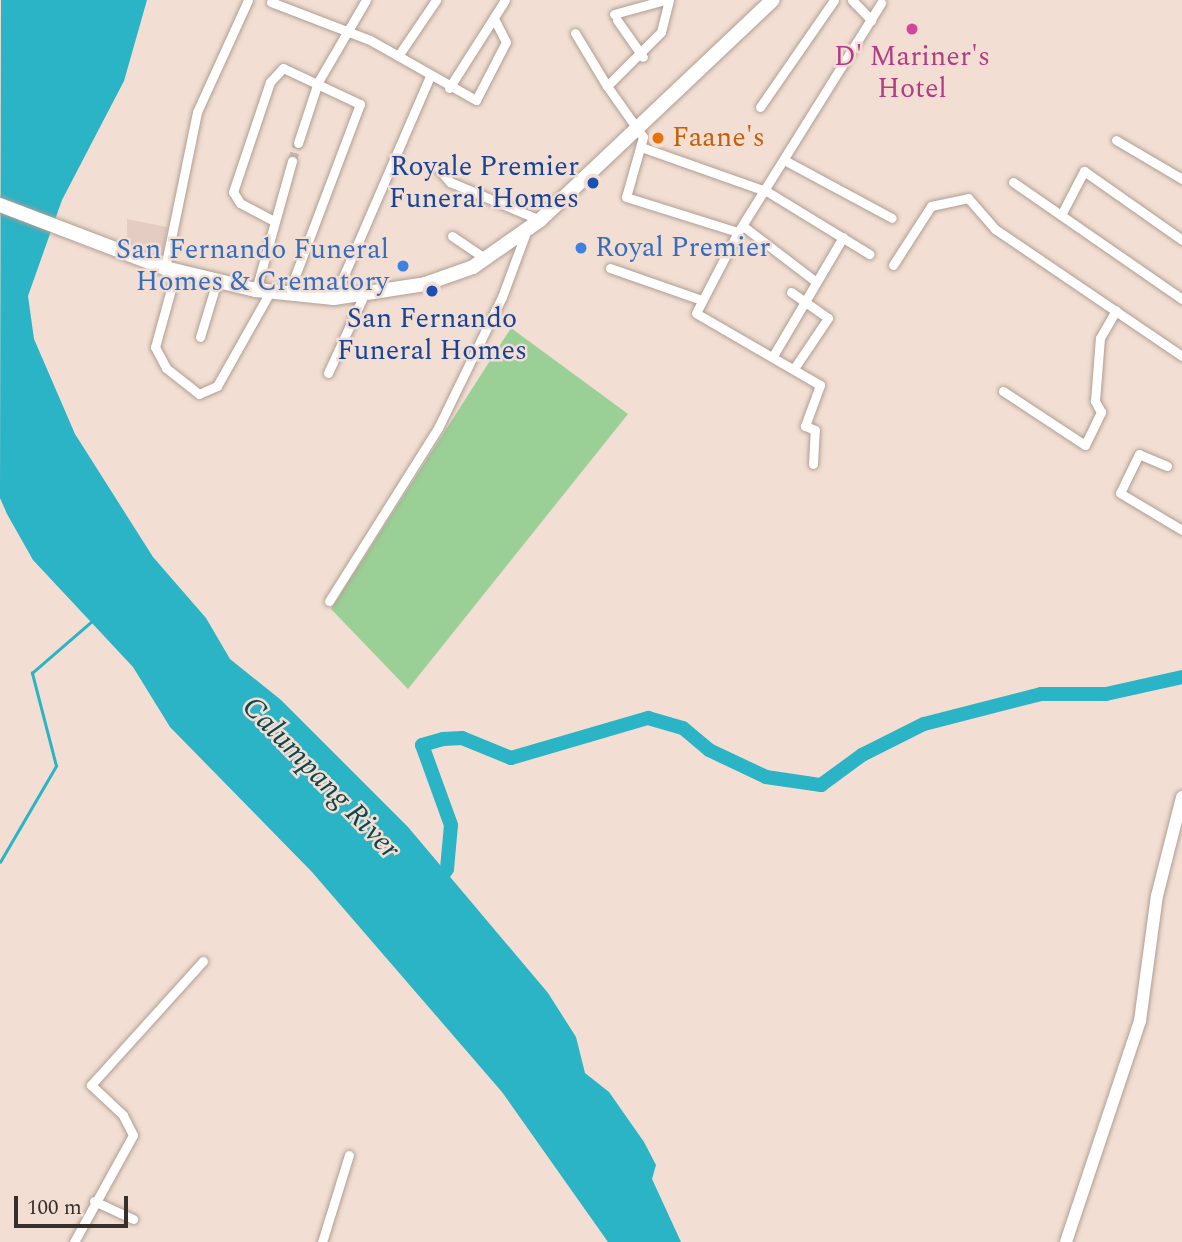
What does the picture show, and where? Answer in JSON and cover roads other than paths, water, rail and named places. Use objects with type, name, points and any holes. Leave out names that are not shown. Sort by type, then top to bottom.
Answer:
[{"type":"main road","points":[[0,205],[171,270],[263,291],[334,298],[363,297],[435,281],[486,259],[526,232],[773,0]]},
{"type":"street","points":[[248,0],[197,112],[155,348],[166,368],[199,394],[218,386],[263,291],[274,221],[292,162]]},
{"type":"street","points":[[298,144],[318,82],[346,29],[366,0]]},
{"type":"street","points":[[398,56],[436,0]]},
{"type":"street","points":[[449,88],[505,0]]},
{"type":"street","points":[[607,86],[643,57],[661,32],[667,0],[615,17],[643,57]]},
{"type":"street","points":[[760,107],[834,0]]},
{"type":"street","points":[[852,0],[871,20]]},
{"type":"street","points":[[271,2],[346,29],[398,56],[429,78],[476,100],[484,94],[506,42],[494,18]]},
{"type":"street","points":[[813,464],[815,430],[805,426],[820,385],[794,367],[696,313],[699,299],[741,229],[768,192],[881,4]]},
{"type":"street","points":[[575,33],[607,86],[638,129],[641,147],[626,198],[741,229],[815,281]]},
{"type":"street","points":[[274,221],[240,203],[233,192],[270,82],[283,68],[356,97],[359,108],[288,295]]},
{"type":"street","points":[[334,298],[429,78]]},
{"type":"street","points":[[1116,140],[1182,180]]},
{"type":"street","points":[[641,147],[768,192],[869,254]]},
{"type":"street","points":[[786,161],[892,218]]},
{"type":"street","points":[[439,169],[450,182],[540,220]]},
{"type":"street","points":[[1061,215],[1084,171],[1182,240]]},
{"type":"street","points":[[1013,182],[1182,299]]},
{"type":"street","points":[[893,265],[933,204],[949,206],[968,198],[995,229],[1182,356]]},
{"type":"street","points":[[329,601],[438,428],[502,297],[526,232]]},
{"type":"street","points":[[452,236],[486,259]]},
{"type":"street","points":[[773,356],[802,302],[843,237]]},
{"type":"street","points":[[610,268],[699,299]]},
{"type":"street","points":[[200,337],[217,281]]},
{"type":"street","points":[[791,292],[828,318],[794,367]]},
{"type":"street","points":[[328,373],[363,297]]},
{"type":"street","points":[[1003,391],[1085,445],[1101,412],[1095,401],[1100,338],[1116,310]]},
{"type":"street","points":[[1167,466],[1139,454],[1120,493],[1182,530]]},
{"type":"street","points":[[1066,1242],[1140,1021],[1157,896],[1182,797]]},
{"type":"street","points":[[74,1242],[94,1201],[133,1135],[128,1121],[91,1085],[203,961]]},
{"type":"street","points":[[322,1242],[349,1155]]},
{"type":"street","points":[[94,1201],[133,1219]]},
{"type":"water","name":"Calumpang River","points":[[1,0],[147,0],[124,81],[62,200],[28,296],[34,339],[75,434],[153,557],[206,618],[230,659],[281,700],[408,827],[548,993],[576,1037],[585,1073],[609,1092],[644,1142],[656,1165],[652,1179],[681,1242],[608,1242],[502,1092],[312,872],[170,727],[133,667],[33,560],[7,514],[0,498]]},
{"type":"waterway","points":[[0,862],[56,766],[32,673],[92,621]]},
{"type":"waterway","points":[[437,883],[447,869],[451,825],[422,745],[443,739],[462,738],[511,758],[648,718],[683,728],[709,750],[766,777],[821,785],[862,755],[924,724],[1041,694],[1106,694],[1182,677]]},
{"type":"tunnel","points":[[292,161],[298,143]]},
{"type":"place","name":"D' Mariner's Hotel","points":[[912,29]]},
{"type":"place","name":"Faane's","points":[[658,138]]},
{"type":"place","name":"Royale Premier Funeral Homes","points":[[593,183]]},
{"type":"place","name":"Royal Premier","points":[[581,248]]},
{"type":"place","name":"San Fernando Funeral Homes & Crematory","points":[[403,266]]},
{"type":"place","name":"San Fernando Funeral Homes","points":[[432,291]]}]
